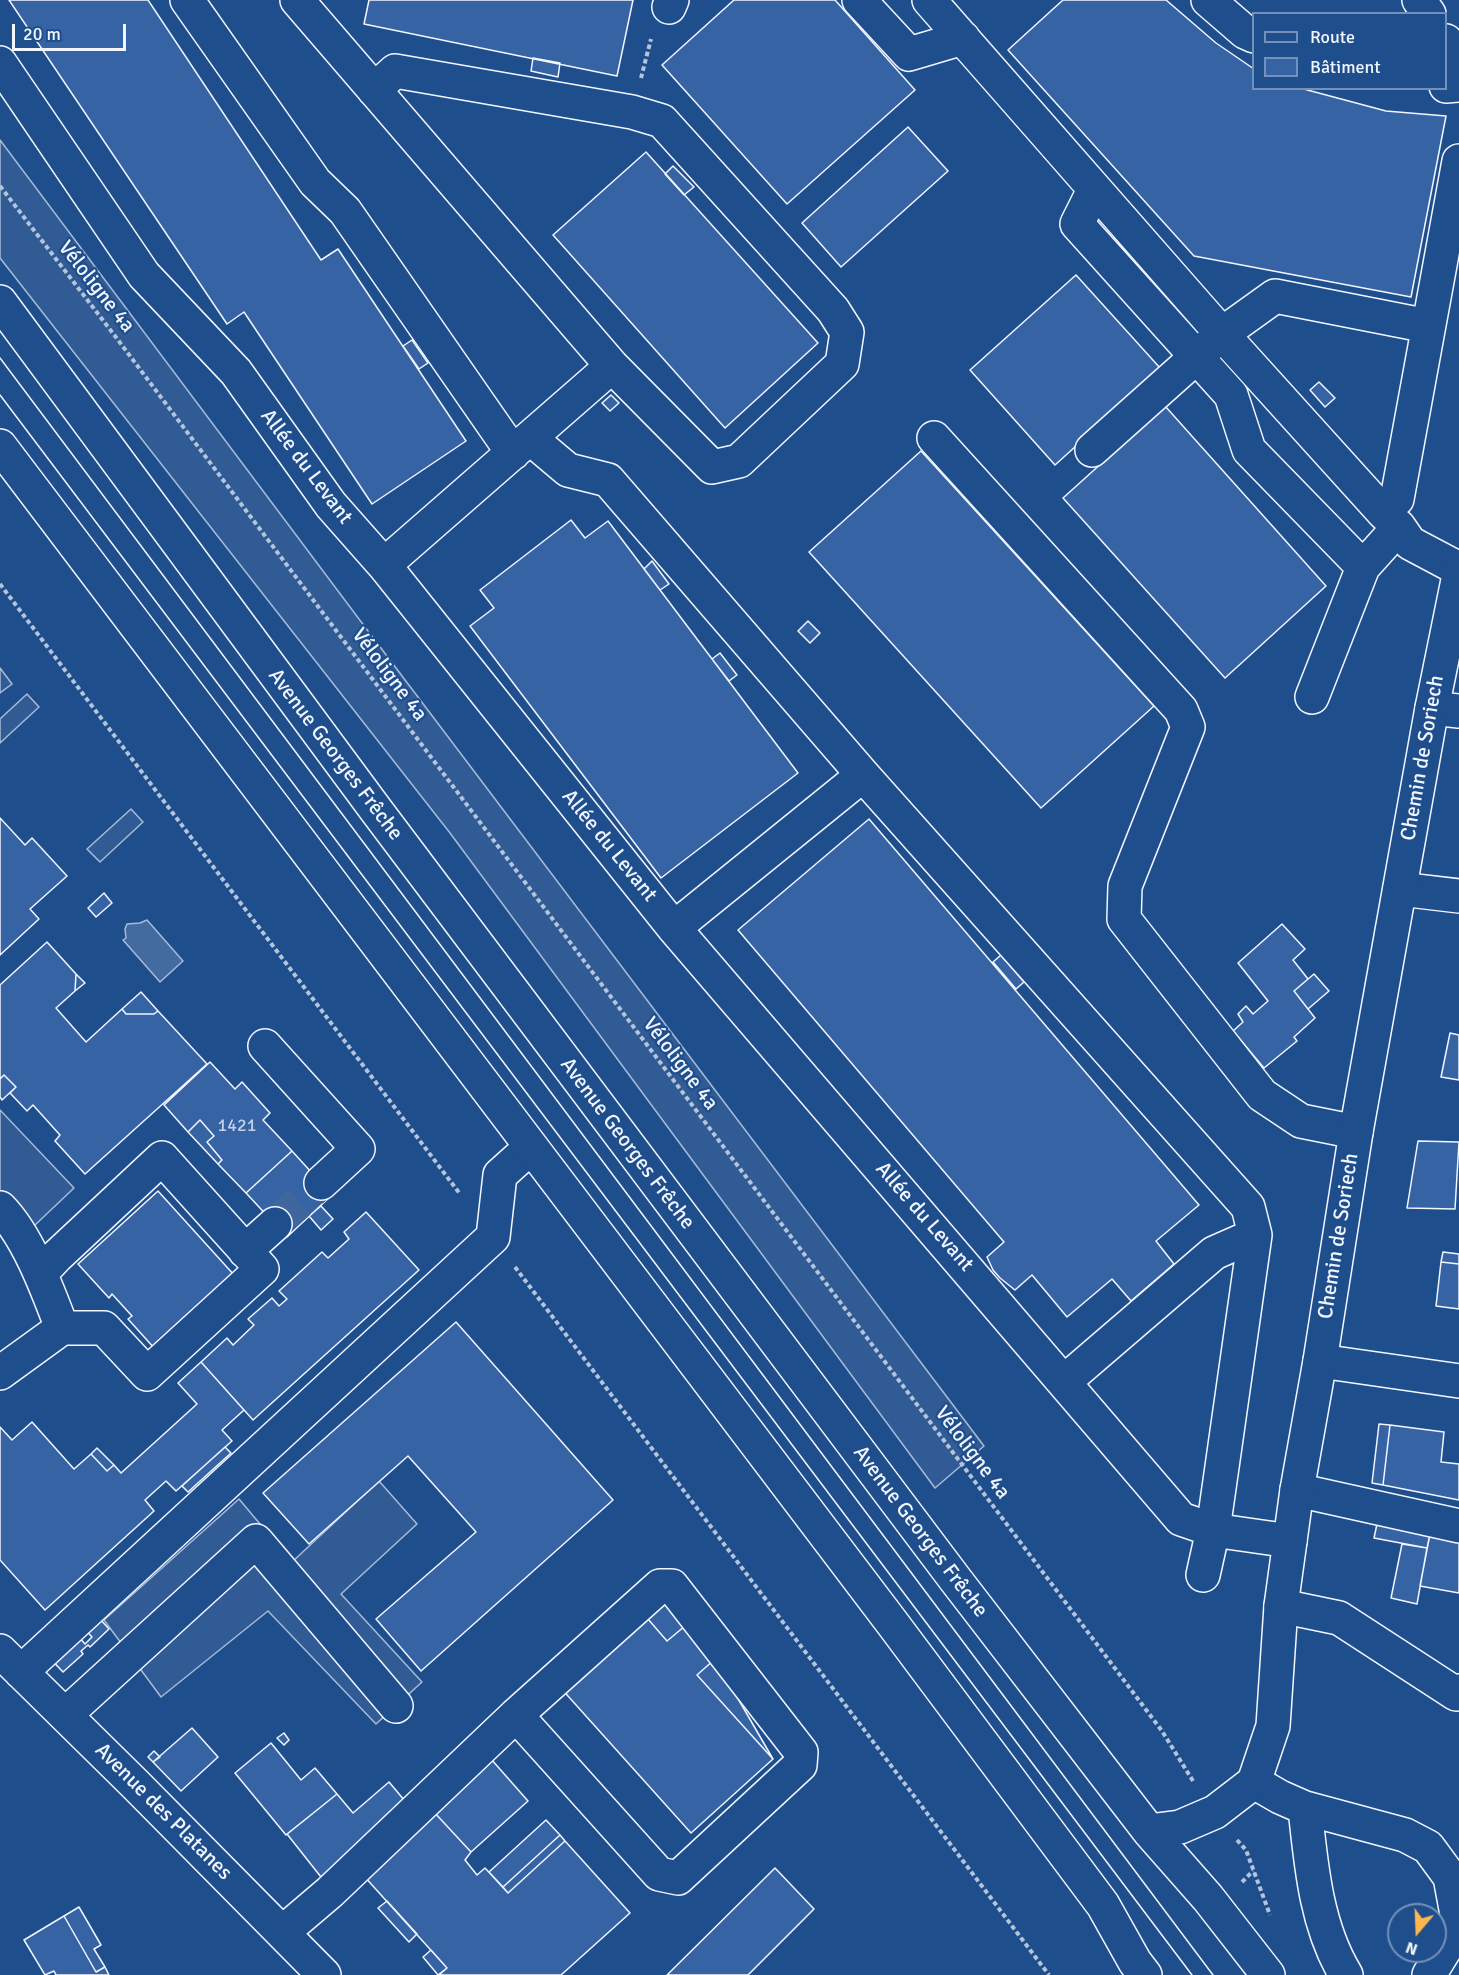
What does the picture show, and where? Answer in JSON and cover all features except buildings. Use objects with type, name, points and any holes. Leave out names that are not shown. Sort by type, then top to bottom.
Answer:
[{"type":"main road","points":[[187,0],[315,182],[345,211],[522,446],[568,470],[608,480],[863,775],[1248,1207],[1255,1235],[1213,1530],[1203,1575]]},
{"type":"main road","points":[[297,0],[374,90],[612,366],[712,467],[739,461],[842,364],[846,332],[833,310],[662,121],[632,112],[395,71],[374,90]]},
{"type":"main road","points":[[859,0],[909,54],[963,38]]},
{"type":"main road","points":[[928,0],[1094,190],[1410,543],[1459,569]]},
{"type":"main road","points":[[1208,0],[1245,32],[1252,35]]},
{"type":"main road","points":[[1447,44],[1459,85],[1447,86]]},
{"type":"main road","name":"Allée du Levant","points":[[0,63],[144,275],[236,372],[331,505],[384,565],[674,928],[1065,1381],[1181,1520],[1213,1530],[1290,1541]]},
{"type":"main road","points":[[1312,697],[1363,567],[1391,520],[1397,499],[1459,161]]},
{"type":"main road","points":[[1094,190],[1077,224],[1231,395],[1248,450],[1363,567]]},
{"type":"main road","points":[[1092,450],[1222,334],[1275,296],[1428,326]]},
{"type":"main road","name":"Avenue Georges Frêche","points":[[0,302],[383,820],[962,1588],[1149,1831],[1208,1898],[1268,1975]]},
{"type":"main road","points":[[384,565],[612,366]]},
{"type":"main road","points":[[934,438],[1181,710],[1188,727],[1125,886],[1124,919],[1262,1095],[1301,1121],[1356,1132]]},
{"type":"main road","points":[[0,446],[893,1624],[1103,1905],[1135,1962],[1145,1975]]},
{"type":"main road","name":"Chemin de Soriech","points":[[1254,1782],[1273,1726],[1281,1606],[1297,1490],[1356,1132],[1400,889],[1445,710],[1459,575]]},
{"type":"main road","points":[[674,928],[863,775]]},
{"type":"main road","points":[[1400,889],[1459,896]]},
{"type":"main road","points":[[265,1046],[358,1149],[321,1183]]},
{"type":"main road","points":[[10,1662],[492,1237],[500,1175],[531,1148]]},
{"type":"main road","points":[[0,1373],[62,1328],[104,1328],[147,1374],[262,1269],[162,1158],[41,1273]]},
{"type":"main road","points":[[0,1208],[9,1216],[41,1273],[62,1328]]},
{"type":"main road","points":[[246,1251],[275,1224]]},
{"type":"main road","points":[[1065,1381],[1214,1253],[1255,1235]]},
{"type":"main road","points":[[1320,1361],[1459,1381]]},
{"type":"main road","points":[[1297,1490],[1459,1526]]},
{"type":"main road","points":[[65,1715],[256,1541],[396,1706]]},
{"type":"main road","points":[[283,1932],[338,1884],[516,1715],[660,1586],[672,1586],[801,1752],[800,1765],[678,1878],[659,1874],[516,1715]]},
{"type":"main road","points":[[1281,1606],[1339,1618],[1458,1694]]},
{"type":"main road","name":"Avenue des Platanes","points":[[10,1662],[324,1975]]},
{"type":"main road","points":[[1149,1831],[1180,1827],[1215,1812],[1254,1782],[1305,1808],[1405,1835],[1428,1847],[1450,1877],[1458,1920],[1450,1941],[1429,1975]]},
{"type":"main road","points":[[1305,1808],[1323,1927],[1346,1975]]},
{"type":"path","points":[[632,112],[652,35],[670,3]]},
{"type":"path","name":"Véloligne 4a","points":[[0,186],[130,355],[1162,1731],[1186,1772],[1246,1850],[1274,1925]]},
{"type":"path","points":[[0,584],[1049,1975]]},
{"type":"shaded area","points":[[0,140],[984,1446],[935,1488],[450,833],[0,258]]},
{"type":"shaded area","points":[[0,668],[12,684],[0,693]]},
{"type":"shaded area","points":[[27,694],[39,707],[0,743],[0,719]]},
{"type":"shaded area","points":[[131,809],[143,822],[100,862],[87,849]]},
{"type":"shaded area","points":[[147,920],[183,961],[160,982],[123,940],[126,938],[127,924]]},
{"type":"shaded area","points":[[0,1110],[74,1188],[15,1244],[0,1229]]},
{"type":"shaded area","points":[[379,1481],[417,1524],[341,1594],[422,1682],[376,1724],[268,1611],[161,1697],[104,1620],[239,1499],[292,1562]]},
{"type":"tunnel","points":[[275,1224],[321,1183]]},
{"type":"tram line","points":[[0,358],[1213,1975]]},
{"type":"tram line","points":[[0,395],[1192,1975]]}]
